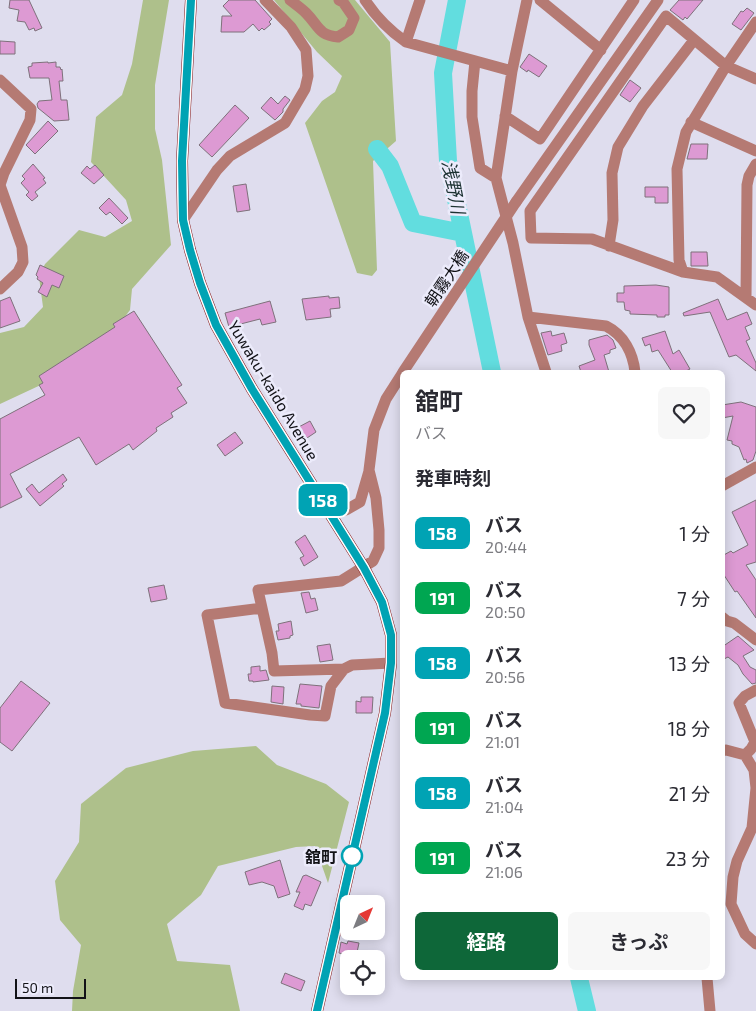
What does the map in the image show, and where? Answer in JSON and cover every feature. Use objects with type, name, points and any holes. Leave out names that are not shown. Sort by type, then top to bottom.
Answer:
[{"type":"main road","name":"Yuwaku-kaido Avenue","points":[[191,0],[182,161],[183,220],[200,283],[216,325],[252,389],[364,568],[382,602],[391,635],[391,663],[380,741],[317,1011]]},
{"type":"street","points":[[183,220],[217,170],[230,156],[285,123],[305,89],[308,76],[306,50],[291,27],[265,0]]},
{"type":"street","points":[[290,0],[306,13],[321,32],[328,36],[338,37],[349,30],[354,18],[339,0]]},
{"type":"street","points":[[365,0],[372,11],[392,32],[411,44],[512,71]]},
{"type":"street","points":[[411,44],[420,0]]},
{"type":"street","points":[[527,0],[512,71],[496,178],[513,243],[528,317],[545,370]]},
{"type":"street","points":[[540,0],[601,50]]},
{"type":"street","points":[[505,116],[540,139],[634,0]]},
{"type":"street","name":"朝霧大橋","points":[[405,370],[516,202],[658,0]]},
{"type":"street","points":[[756,79],[726,66],[666,16],[530,211],[531,238],[592,239],[683,272],[717,277],[756,305]]},
{"type":"street","points":[[683,272],[679,260],[677,169],[686,132],[726,66],[756,22]]},
{"type":"street","points":[[609,246],[613,220],[612,173],[618,147],[643,106],[694,40]]},
{"type":"street","points":[[473,60],[472,117],[480,168],[496,178]]},
{"type":"street","points":[[0,80],[31,109],[30,120],[0,185],[2,197],[22,247],[23,262],[18,272],[0,289]]},
{"type":"street","points":[[691,122],[756,151]]},
{"type":"street","points":[[746,297],[747,185],[749,176],[756,164]]},
{"type":"street","points":[[528,317],[606,326],[624,339],[634,370]]},
{"type":"street","name":"朝霧大橋","points":[[369,470],[374,430],[386,399],[400,378]]},
{"type":"street","points":[[725,482],[756,467]]},
{"type":"street","points":[[327,507],[346,510],[360,502],[369,470]]},
{"type":"street","points":[[369,470],[376,498],[379,548],[373,561],[341,581],[258,590],[274,670],[344,668],[352,665],[391,663]]},
{"type":"street","points":[[262,608],[207,615],[225,703],[310,716],[325,716],[332,686],[344,668]]},
{"type":"street","points":[[725,619],[734,623],[756,640]]},
{"type":"street","points":[[745,755],[755,742],[740,703],[745,696],[756,690]]},
{"type":"street","points":[[725,750],[745,755],[754,770],[756,788],[752,828],[732,877],[731,904],[745,934],[756,944]]},
{"type":"street","points":[[707,980],[710,1011]]},
{"type":"green space","points":[[143,0],[169,0],[155,85],[155,129],[162,160],[171,245],[132,289],[130,310],[118,326],[45,383],[0,404],[0,333],[24,327],[43,307],[39,277],[45,264],[79,230],[105,237],[132,221],[126,200],[91,162],[96,117],[122,95],[132,64]]},
{"type":"green space","points":[[274,0],[355,0],[390,42],[396,141],[373,161],[377,270],[372,276],[357,273],[305,123],[322,101],[335,92],[342,76],[317,52]]},
{"type":"green space","points":[[256,746],[277,765],[326,784],[349,802],[328,883],[315,846],[296,847],[218,866],[201,895],[167,924],[177,961],[230,965],[240,1011],[72,1011],[73,991],[81,945],[60,920],[55,881],[79,842],[81,804],[126,768],[193,751]]},
{"type":"building","points":[[10,0],[29,0],[42,28],[35,31],[34,28],[29,30],[25,22],[17,21],[19,10],[9,8]]},
{"type":"building","points":[[229,0],[255,0],[272,19],[269,22],[271,24],[264,30],[262,28],[259,31],[253,24],[244,32],[221,32],[222,16],[232,16],[223,6]]},
{"type":"building","points":[[679,0],[703,0],[687,19],[685,17],[683,20],[670,10]]},
{"type":"building","points":[[747,8],[754,13],[741,30],[732,24],[741,11],[743,12]]},
{"type":"building","points":[[0,41],[15,42],[15,54],[0,54]]},
{"type":"building","points":[[529,54],[547,66],[539,77],[520,67]]},
{"type":"building","points":[[56,62],[56,67],[62,69],[63,81],[59,81],[61,100],[67,100],[69,120],[54,121],[38,108],[37,104],[39,101],[52,100],[49,78],[30,78],[28,67],[32,66],[32,63]]},
{"type":"building","points":[[630,80],[641,88],[630,102],[620,95]]},
{"type":"building","points":[[285,96],[290,100],[283,109],[283,112],[275,120],[261,108],[271,97],[278,104]]},
{"type":"building","points":[[235,105],[249,118],[212,157],[199,145]]},
{"type":"building","points":[[48,121],[58,131],[35,154],[26,145]]},
{"type":"building","points":[[691,144],[708,144],[707,159],[687,159]]},
{"type":"building","points":[[33,164],[45,178],[43,179],[46,183],[35,192],[38,196],[32,201],[26,195],[29,192],[21,183],[25,179],[22,176]]},
{"type":"building","points":[[95,165],[104,175],[94,184],[81,173],[87,166],[90,169]]},
{"type":"building","points":[[246,184],[250,210],[237,212],[233,186]]},
{"type":"building","points":[[645,187],[668,187],[668,203],[655,203],[655,197],[645,197]]},
{"type":"building","points":[[109,198],[128,218],[122,224],[110,212],[106,215],[99,208]]},
{"type":"building","points":[[691,252],[707,252],[708,266],[691,266]]},
{"type":"building","points":[[40,265],[64,276],[59,288],[52,285],[47,297],[38,292],[43,283],[37,279],[36,275]]},
{"type":"building","points":[[656,285],[669,287],[669,315],[665,315],[665,317],[630,314],[630,311],[625,310],[624,302],[617,302],[617,293],[624,293],[624,286]]},
{"type":"building","points":[[329,296],[329,298],[339,297],[340,308],[330,309],[331,317],[306,320],[302,299]]},
{"type":"building","points":[[10,297],[20,321],[0,328],[0,301]]},
{"type":"building","points":[[718,299],[727,320],[747,312],[752,324],[745,327],[750,339],[746,341],[756,363],[756,371],[736,355],[729,357],[710,312],[684,316],[683,313]]},
{"type":"building","points":[[270,301],[276,322],[262,325],[260,319],[229,327],[225,313]]},
{"type":"building","points":[[134,311],[182,385],[177,388],[187,403],[171,413],[173,417],[156,428],[157,431],[133,450],[129,444],[96,465],[79,437],[10,474],[22,497],[0,508],[0,419],[45,395],[39,385],[43,383],[39,376],[115,327],[113,324]]},
{"type":"building","points":[[551,331],[552,336],[564,333],[567,343],[561,345],[562,351],[548,355],[541,333]]},
{"type":"building","points":[[665,331],[673,354],[679,350],[690,369],[671,370],[658,350],[652,352],[650,344],[645,346],[642,338]]},
{"type":"building","points":[[607,335],[613,340],[616,348],[604,355],[608,370],[580,370],[579,366],[595,360],[589,340]]},
{"type":"building","points":[[741,402],[756,407],[756,451],[753,460],[747,463],[739,447],[732,444],[732,441],[727,440],[733,416],[725,417],[725,405]]},
{"type":"building","points":[[310,421],[316,432],[301,442],[295,429]]},
{"type":"building","points":[[235,432],[243,443],[225,456],[217,445]]},
{"type":"building","points":[[63,474],[67,480],[62,484],[64,486],[40,506],[26,489],[32,484],[39,493]]},
{"type":"building","points":[[756,500],[756,562],[746,565],[756,580],[756,618],[725,577],[725,554],[731,551],[733,553],[748,545],[732,512]]},
{"type":"building","points":[[305,535],[318,557],[304,566],[300,558],[304,556],[295,542]]},
{"type":"building","points":[[164,585],[167,599],[151,602],[148,588]]},
{"type":"building","points":[[309,592],[311,599],[315,598],[318,610],[306,613],[301,593]]},
{"type":"building","points":[[291,621],[293,635],[290,638],[278,640],[276,631],[279,631],[278,624]]},
{"type":"building","points":[[738,636],[754,650],[743,656],[750,667],[756,670],[756,683],[752,684],[738,665],[728,657],[725,658],[725,645]]},
{"type":"building","points":[[330,644],[333,660],[320,662],[317,646]]},
{"type":"building","points":[[260,666],[260,671],[266,670],[269,680],[249,681],[248,674],[251,674],[251,667]]},
{"type":"building","points":[[21,681],[50,703],[12,751],[0,742],[0,708]]},
{"type":"building","points":[[300,684],[322,686],[319,708],[296,704]]},
{"type":"building","points":[[272,686],[284,687],[283,704],[271,702]]},
{"type":"building","points":[[361,697],[373,697],[372,713],[356,713],[356,701],[361,702]]},
{"type":"building","points":[[280,860],[290,894],[278,898],[274,886],[262,882],[249,885],[245,872]]},
{"type":"building","points":[[306,875],[321,882],[311,906],[305,904],[303,910],[294,906],[300,892],[296,892],[303,876]]},
{"type":"building","points":[[348,941],[359,943],[358,950],[340,950],[339,953],[341,942],[347,944]]},
{"type":"building","points":[[285,973],[305,981],[301,991],[281,983]]},
{"type":"waterway","name":"浅野川","points":[[457,0],[443,73],[448,161],[492,370]]},
{"type":"waterway","points":[[377,149],[390,166],[413,223],[463,233]]},
{"type":"waterway","name":"浅野川","points":[[579,980],[587,1011]]},
{"type":"bus line","name":"158","points":[[191,0],[182,161],[183,220],[200,283],[216,325],[252,389],[364,568],[382,602],[391,635],[391,663],[380,741],[317,1011]]},
{"type":"place","name":"舘町","points":[[352,856]]}]
